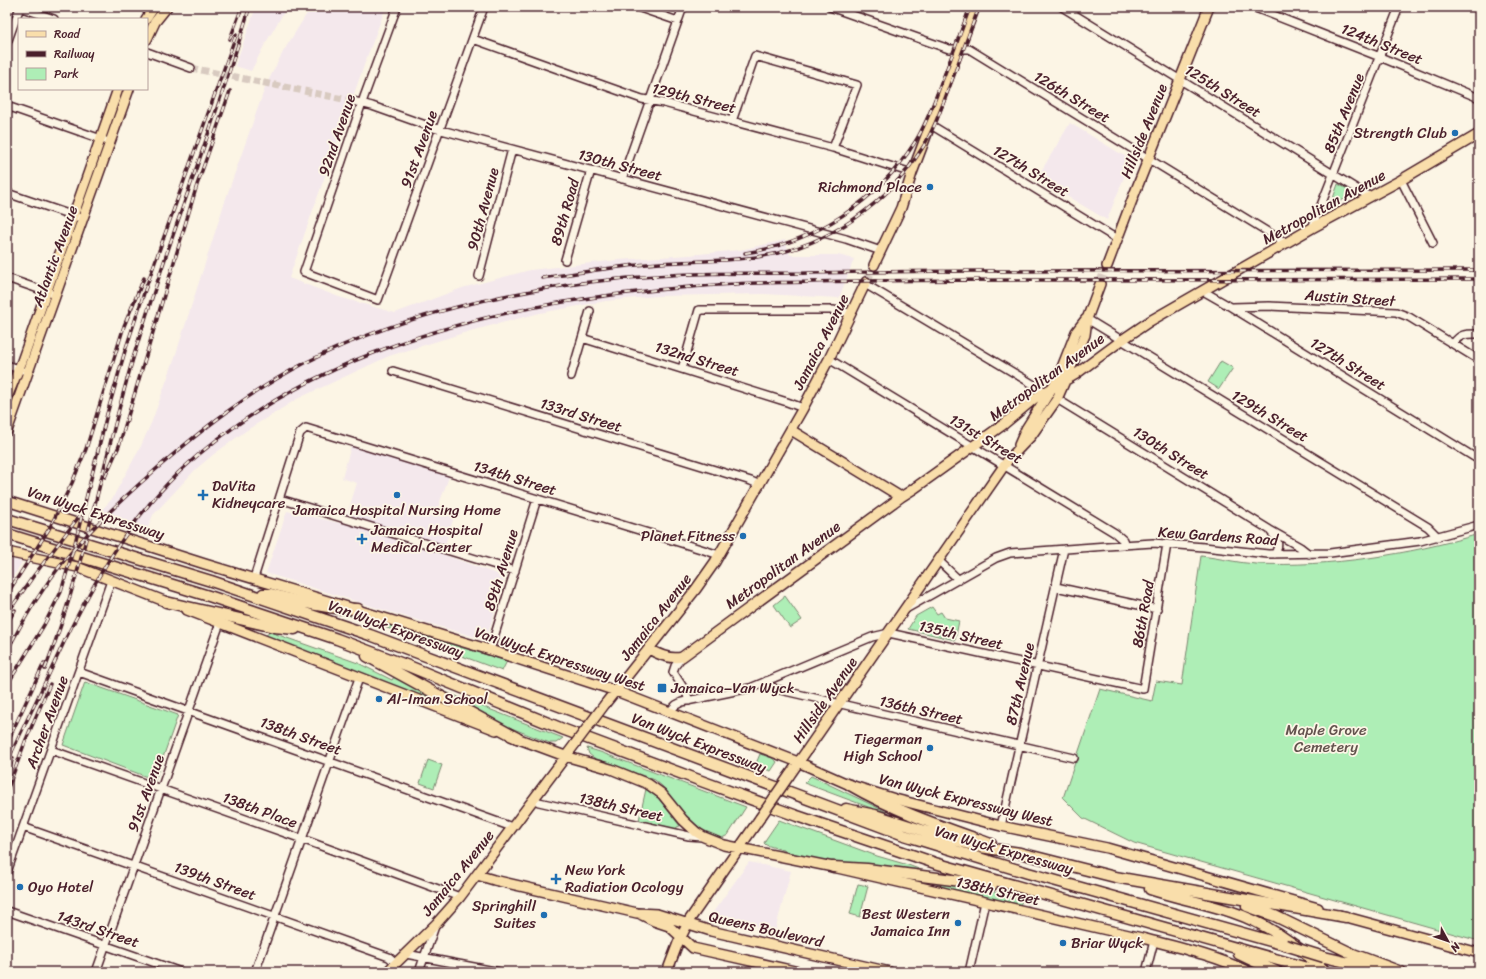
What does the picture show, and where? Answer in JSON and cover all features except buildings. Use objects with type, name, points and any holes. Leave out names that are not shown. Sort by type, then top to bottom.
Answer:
[{"type":"highway","name":"Van Wyck Expressway","points":[[7,519],[247,593],[425,655],[807,800],[935,846],[1324,957],[1388,972]]},
{"type":"highway","name":"Van Wyck Expressway","points":[[7,534],[212,597],[312,630],[405,664],[564,730],[797,816],[934,863],[1322,972]]},
{"type":"highway","points":[[247,593],[271,594],[317,606],[338,609],[358,609]]},
{"type":"highway","points":[[166,602],[274,627],[312,630]]},
{"type":"highway","points":[[337,639],[516,738]]},
{"type":"highway","points":[[850,785],[874,799],[909,814],[1020,853],[1115,877],[1346,917]]},
{"type":"highway","points":[[807,800],[875,816],[980,847],[1020,853]]},
{"type":"highway","points":[[833,867],[867,869],[946,878],[1036,892]]},
{"type":"highway","points":[[1115,877],[1159,892],[1222,909],[1250,919],[1280,935],[1322,972]]},
{"type":"highway","points":[[1202,893],[1269,913],[1348,952],[1401,972]]},
{"type":"highway","points":[[1206,939],[1277,972]]},
{"type":"main road","points":[[147,18],[154,7]]},
{"type":"main road","points":[[148,36],[155,22],[166,7]]},
{"type":"main road","points":[[874,266],[901,208],[912,173],[975,7]]},
{"type":"main road","name":"Hillside Avenue","points":[[1107,266],[1209,7]]},
{"type":"main road","name":"Atlantic Avenue","points":[[7,397],[118,90]]},
{"type":"main road","name":"Atlantic Avenue","points":[[7,431],[129,90]]},
{"type":"main road","name":"Metropolitan Avenue","points":[[682,657],[900,497],[1004,424],[1030,401],[1066,380],[1150,321],[1312,228],[1401,180],[1479,134]]},
{"type":"main road","name":"Jamaica Avenue","points":[[387,972],[436,924],[460,897],[565,756],[696,589],[719,555],[791,430],[829,359],[866,283]]},
{"type":"main road","name":"Hillside Avenue","points":[[667,972],[687,924],[738,848],[1004,466],[1016,450],[1031,436],[1057,399],[1084,335],[1087,319],[1100,284]]},
{"type":"main road","name":"Hillside Avenue","points":[[1016,450],[1031,420],[1059,376],[1076,332],[1087,319]]},
{"type":"main road","points":[[1004,424],[1012,421],[1022,414],[1026,415],[1031,420]]},
{"type":"main road","points":[[791,430],[900,497]]},
{"type":"main road","name":"Van Wyck Expressway","points":[[7,501],[291,589]]},
{"type":"main road","points":[[7,552],[77,567],[220,624],[516,738],[565,756],[606,768],[648,784],[662,794],[691,828],[704,837],[738,848]]},
{"type":"main road","name":"Van Wyck Expressway West","points":[[291,589],[490,650],[616,691],[798,762],[850,785],[895,800],[1001,826],[1107,848],[1346,917]]},
{"type":"main road","points":[[649,648],[670,658],[682,657]]},
{"type":"main road","name":"138th Street","points":[[738,848],[833,867],[1154,941],[1195,951],[1249,972]]},
{"type":"main road","name":"Queens Boulevard","points":[[477,875],[500,882],[637,913],[657,914],[711,931],[890,972]]},
{"type":"main road","name":"Queens Boulevard","points":[[637,913],[669,926],[693,948],[799,972]]},
{"type":"main road","points":[[1346,917],[1479,953]]},
{"type":"street","points":[[7,42],[20,7],[51,18]]},
{"type":"street","name":"92nd Avenue","points":[[378,300],[304,272],[362,103],[397,7]]},
{"type":"street","name":"91st Avenue","points":[[378,300],[484,7]]},
{"type":"street","points":[[637,7],[678,21]]},
{"type":"street","points":[[622,179],[683,7]]},
{"type":"street","name":"126th Street","points":[[830,7],[950,49],[969,49],[1286,243]]},
{"type":"street","name":"125th Street","points":[[1062,7],[1370,197]]},
{"type":"street","name":"124th Street","points":[[1253,7],[1479,98]]},
{"type":"street","name":"85th Avenue","points":[[1312,228],[1399,7]]},
{"type":"street","name":"129th Street","points":[[473,39],[650,101],[664,103],[833,148],[912,173]]},
{"type":"street","points":[[148,52],[192,68]]},
{"type":"street","points":[[732,121],[755,56],[857,85],[833,148]]},
{"type":"street","name":"130th Street","points":[[353,101],[440,129],[846,239],[881,251]]},
{"type":"street","points":[[7,106],[110,142]]},
{"type":"street","name":"127th Street","points":[[931,125],[1118,239]]},
{"type":"street","name":"90th Avenue","points":[[479,276],[512,149]]},
{"type":"street","name":"89th Road","points":[[565,260],[590,170]]},
{"type":"street","points":[[1401,180],[1433,243]]},
{"type":"street","points":[[7,193],[83,219]]},
{"type":"street","points":[[7,278],[56,295]]},
{"type":"street","points":[[866,283],[1049,390]]},
{"type":"street","name":"127th Street","points":[[1203,291],[1479,460]]},
{"type":"street","name":"Austin Street","points":[[1231,307],[1282,307],[1396,312],[1409,317],[1453,344]]},
{"type":"street","points":[[682,369],[699,310],[833,310],[851,313]]},
{"type":"street","points":[[571,376],[590,311]]},
{"type":"street","name":"129th Street","points":[[1087,319],[1428,527],[1438,537]]},
{"type":"street","points":[[1479,334],[1464,334],[1457,338],[1453,344],[1479,360]]},
{"type":"street","name":"132nd Street","points":[[582,338],[803,408]]},
{"type":"street","name":"131st Street","points":[[829,359],[1115,533],[1123,540],[1125,545]]},
{"type":"street","points":[[7,365],[28,372]]},
{"type":"street","name":"133rd Street","points":[[393,371],[747,479],[760,485]]},
{"type":"street","name":"130th Street","points":[[1057,399],[1270,530],[1293,542],[1309,554]]},
{"type":"street","name":"134th Street","points":[[280,499],[300,433],[303,429],[308,428],[719,555]]},
{"type":"street","points":[[254,578],[280,499],[515,571]]},
{"type":"street","name":"89th Avenue","points":[[490,650],[537,499]]},
{"type":"street","name":"Kew Gardens Road","points":[[905,610],[1005,554],[1125,545],[1167,544],[1275,554],[1309,554],[1350,551],[1420,541],[1479,525]]},
{"type":"street","points":[[1270,530],[1278,541],[1278,547],[1275,554]]},
{"type":"street","name":"86th Road","points":[[1143,689],[1167,544]]},
{"type":"street","name":"87th Avenue","points":[[1001,826],[1064,549]]},
{"type":"street","points":[[939,561],[959,580]]},
{"type":"street","name":"Archer Avenue","points":[[7,872],[111,581]]},
{"type":"street","points":[[1056,587],[1157,609]]},
{"type":"street","name":"91st Avenue","points":[[96,972],[220,624]]},
{"type":"street","points":[[670,711],[676,705],[689,701],[744,690],[872,637],[889,633]]},
{"type":"street","name":"135th Street","points":[[889,633],[1143,689]]},
{"type":"street","points":[[682,657],[675,666],[673,672],[689,701]]},
{"type":"street","name":"138th Street","points":[[79,672],[512,827]]},
{"type":"street","points":[[256,972],[360,678]]},
{"type":"street","name":"136th Street","points":[[766,681],[771,687],[776,689],[1074,758]]},
{"type":"street","name":"138th Place","points":[[51,750],[460,897]]},
{"type":"street","name":"138th Street","points":[[533,799],[539,802],[689,836],[704,837]]},
{"type":"street","name":"139th Street","points":[[23,827],[389,957],[396,963]]},
{"type":"street","points":[[969,972],[985,902]]},
{"type":"street","name":"143rd Street","points":[[7,911],[181,972]]},
{"type":"street","points":[[418,972],[436,924]]},
{"type":"street","points":[[1146,972],[1154,941]]},
{"type":"street","points":[[406,954],[481,970],[500,972]]},
{"type":"shaded area","points":[[256,7],[287,7],[251,71],[235,66]]},
{"type":"shaded area","points":[[311,7],[386,7],[289,278],[339,297],[395,313],[462,288],[530,270],[618,260],[740,250],[785,240],[790,255],[838,255],[854,259],[839,298],[764,294],[657,296],[606,301],[540,313],[470,331],[389,356],[297,399],[247,430],[196,469],[153,515],[145,535],[94,518],[112,499],[141,446],[152,421],[174,360],[226,198],[266,85],[283,52]]},
{"type":"shaded area","points":[[1070,123],[1131,160],[1107,220],[1037,178]]},
{"type":"shaded area","name":"Jamaica Hospital Medical Center","points":[[351,446],[450,474],[438,507],[455,514],[442,554],[505,577],[486,640],[266,573],[287,511],[344,524],[357,483],[342,478]]},
{"type":"shaded area","points":[[7,559],[22,562],[7,587]]},
{"type":"shaded area","points":[[749,862],[791,871],[775,931],[711,915]]},
{"type":"green space","points":[[1338,184],[1355,193],[1330,207]]},
{"type":"green space","points":[[1221,361],[1233,368],[1219,389],[1208,382]]},
{"type":"green space","name":"Maple Grove Cemetery","points":[[1479,534],[1479,941],[1134,843],[1083,818],[1063,798],[1100,689],[1152,701],[1156,681],[1182,685],[1201,556],[1242,563],[1312,564],[1397,554]]},
{"type":"green space","points":[[785,596],[802,620],[790,628],[774,605]]},
{"type":"green space","points":[[932,607],[937,614],[941,612],[945,618],[959,621],[955,640],[908,629],[916,616]]},
{"type":"green space","points":[[345,612],[507,661],[502,671],[382,626],[345,614]]},
{"type":"green space","points":[[270,632],[358,663],[392,680],[394,677],[452,706],[448,708],[265,636]]},
{"type":"green space","points":[[85,682],[178,715],[155,780],[63,745]]},
{"type":"green space","points":[[425,684],[563,738],[556,743],[550,743],[506,726]]},
{"type":"green space","points":[[587,748],[746,807],[728,835],[722,838],[703,830],[688,819],[663,787],[655,780],[594,758],[589,754]]},
{"type":"green space","points":[[760,754],[772,758],[777,762],[771,771],[755,766]]},
{"type":"green space","points":[[428,760],[442,765],[434,788],[420,783]]},
{"type":"green space","points":[[811,776],[887,812],[887,814],[804,783]]},
{"type":"green space","points":[[646,789],[655,794],[680,826],[676,829],[639,820]]},
{"type":"green space","points":[[779,820],[877,856],[924,871],[811,860],[766,845],[764,843],[766,839]]},
{"type":"green space","points":[[934,882],[973,886],[1022,900],[1020,906],[948,889]]},
{"type":"green space","points":[[858,884],[868,886],[860,917],[850,914]]},
{"type":"tunnel","points":[[191,68],[353,101]]},
{"type":"tunnel","points":[[866,282],[874,265]]},
{"type":"tunnel","points":[[1100,284],[1107,266]]},
{"type":"railway","points":[[230,39],[242,7]]},
{"type":"railway","points":[[745,253],[771,248],[795,240],[819,229],[842,216],[883,183],[900,163],[915,142],[923,127],[933,105],[970,7]]},
{"type":"railway","points":[[542,278],[637,265],[669,262],[732,260],[763,256],[787,251],[834,232],[875,203],[893,186],[923,147],[939,114],[979,7]]},
{"type":"railway","points":[[45,669],[71,594],[132,362],[160,273],[221,97],[249,9]]},
{"type":"railway","points":[[7,685],[44,625],[61,592],[74,547],[107,414],[125,351],[145,290],[236,35]]},
{"type":"railway","points":[[105,477],[119,446],[197,185],[230,91]]},
{"type":"railway","points":[[7,651],[40,594],[73,550],[130,492],[208,426],[264,386],[305,363],[390,327],[436,313],[531,291],[625,278],[688,274],[964,271],[1479,270]]},
{"type":"railway","points":[[7,594],[49,529],[72,483],[86,449],[124,326],[144,278]]},
{"type":"railway","points":[[7,762],[65,640],[101,573],[128,531],[160,492],[178,473],[199,454],[245,419],[293,390],[345,365],[415,338],[504,313],[550,304],[642,291],[744,283],[921,280],[1479,279]]},
{"type":"railway","points":[[7,614],[32,578],[81,514]]},
{"type":"railway","points":[[7,623],[15,610]]},
{"type":"railway","points":[[7,743],[44,663]]},
{"type":"railway","points":[[7,791],[25,742],[50,684]]},
{"type":"railway","points":[[7,775],[13,758]]},
{"type":"place","name":"Strength Club","points":[[1455,133]]},
{"type":"place","name":"Richmond Place","points":[[930,187]]},
{"type":"place","name":"DaVita Kidneycare","points":[[203,495]]},
{"type":"place","name":"Jamaica Hospital Nursing Home","points":[[397,495]]},
{"type":"place","name":"Planet Fitness","points":[[743,536]]},
{"type":"place","name":"Jamaica Hospital Medical Center","points":[[362,539]]},
{"type":"place","name":"Jamaica–Van Wyck","points":[[662,688]]},
{"type":"place","name":"Al-Iman School","points":[[379,699]]},
{"type":"place","name":"Tiegerman High School","points":[[930,748]]},
{"type":"place","name":"New York Radiation Ocology","points":[[556,879]]},
{"type":"place","name":"Oyo Hotel","points":[[20,887]]},
{"type":"place","name":"Springhill Suites","points":[[544,915]]},
{"type":"place","name":"Best Western Jamaica Inn","points":[[958,923]]},
{"type":"place","name":"Briar Wyck","points":[[1063,943]]}]
